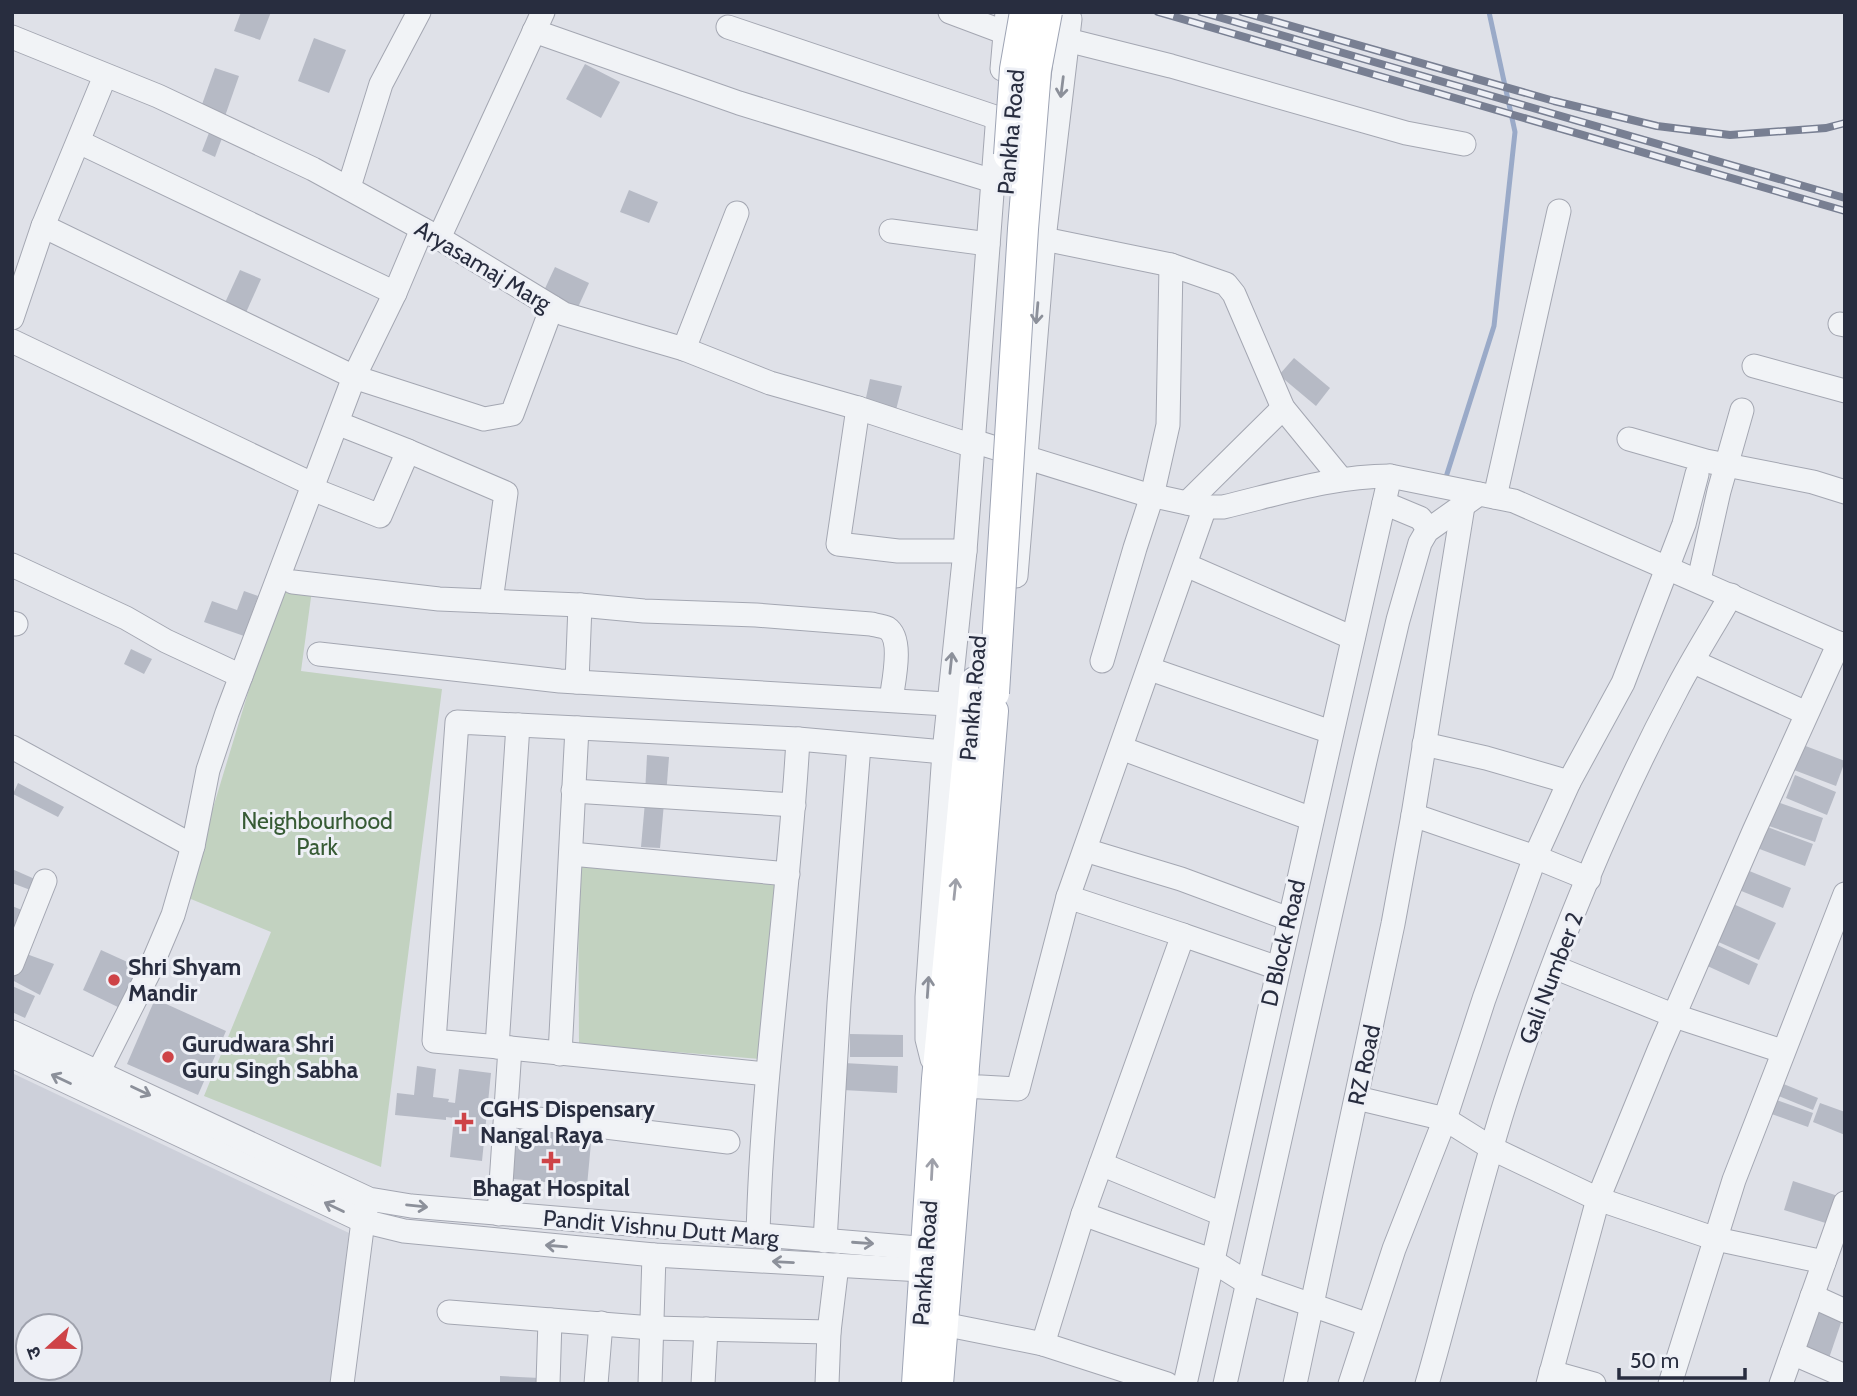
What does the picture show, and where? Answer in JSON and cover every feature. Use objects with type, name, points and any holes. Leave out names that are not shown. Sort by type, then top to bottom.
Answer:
[{"type":"main road","name":"Pankha Road","points":[[917,1384],[936,1260],[1036,70],[1047,12]]},
{"type":"main road","name":"Pankha Road","points":[[985,688],[1015,69],[1013,19]]},
{"type":"main road","name":"Pankha Road","points":[[936,1260],[943,1324],[938,1384]]},
{"type":"street","points":[[349,187],[381,84],[419,12]]},
{"type":"street","points":[[950,12],[1013,19],[998,118],[965,551],[947,704],[927,997],[927,1039],[950,1082]]},
{"type":"street","points":[[950,1082],[980,1035],[1044,239],[1069,18],[1047,12]]},
{"type":"street","points":[[99,1071],[148,974],[173,915],[192,846],[208,771],[354,377],[395,293],[431,234],[538,22],[739,103],[993,181]]},
{"type":"street","points":[[728,27],[998,118]]},
{"type":"street","name":"Aryasamaj Marg","points":[[12,37],[158,96],[349,187],[564,314],[684,349],[770,383],[1152,495],[1196,505],[1223,507],[1341,479],[1390,476],[1479,499],[1514,501],[1842,645]]},
{"type":"street","points":[[1067,40],[1171,66],[1406,133],[1464,144]]},
{"type":"street","points":[[14,308],[43,226],[105,76]]},
{"type":"street","points":[[79,142],[395,293]]},
{"type":"street","name":"RZ Road","points":[[1295,1384],[1357,1098],[1413,815],[1424,744],[1479,499],[1559,211]]},
{"type":"street","points":[[684,349],[737,213]]},
{"type":"street","points":[[43,226],[354,377],[484,419],[512,414],[552,307]]},
{"type":"street","points":[[891,231],[988,244]]},
{"type":"street","points":[[1044,239],[1171,265],[1226,284],[1234,293],[1283,408],[1341,479]]},
{"type":"street","points":[[1102,661],[1152,495],[1170,411],[1171,265]]},
{"type":"street","points":[[12,341],[313,487],[380,516],[408,451]]},
{"type":"street","points":[[1754,366],[1845,391]]},
{"type":"street","points":[[858,408],[838,544],[898,551],[965,551]]},
{"type":"street","points":[[950,1082],[1018,1089],[1068,897],[1186,565],[1196,505],[1283,408]]},
{"type":"street","points":[[1699,580],[1742,410]]},
{"type":"street","points":[[337,423],[506,493],[491,601]]},
{"type":"street","points":[[1629,439],[1726,465],[1813,482],[1845,492]]},
{"type":"street","points":[[1350,1384],[1394,1249],[1445,1119],[1484,999],[1535,857],[1569,782],[1623,683],[1684,524],[1698,474]]},
{"type":"street","name":"D Block Road","points":[[1185,1384],[1390,476]]},
{"type":"street","points":[[1225,1384],[1395,633],[1420,543],[1429,529],[1479,499]]},
{"type":"street","points":[[1384,503],[1420,518],[1429,529]]},
{"type":"street","points":[[12,565],[241,676]]},
{"type":"street","points":[[1186,565],[1353,638]]},
{"type":"street","points":[[293,582],[439,599],[756,615],[871,624],[888,629],[895,639],[896,656],[891,700]]},
{"type":"street","name":"Gali Number 2","points":[[1427,1384],[1505,1104],[1554,967],[1588,879],[1641,762],[1677,689],[1731,594]]},
{"type":"street","points":[[577,682],[580,605]]},
{"type":"street","points":[[1594,1384],[1550,1378],[1598,1199],[1806,713],[1842,645]]},
{"type":"street","points":[[319,654],[577,682],[947,704]]},
{"type":"street","points":[[1694,662],[1806,713]]},
{"type":"street","points":[[1150,669],[1331,732]]},
{"type":"street","points":[[766,1074],[435,1041],[457,722],[798,739],[944,752]]},
{"type":"street","points":[[499,1214],[506,1115],[503,1047],[518,725]]},
{"type":"street","points":[[560,1054],[577,728]]},
{"type":"street","points":[[758,1237],[766,1074],[788,874],[798,739]]},
{"type":"street","points":[[825,1241],[839,1003],[859,744]]},
{"type":"street","points":[[1424,744],[1486,758],[1569,782]]},
{"type":"street","points":[[12,747],[192,846]]},
{"type":"street","points":[[1121,748],[1312,819]]},
{"type":"street","points":[[573,791],[794,805]]},
{"type":"street","points":[[1413,815],[1535,857],[1588,879]]},
{"type":"street","points":[[1085,850],[1181,879],[1289,919]]},
{"type":"street","points":[[571,854],[788,874]]},
{"type":"street","points":[[12,964],[46,881]]},
{"type":"street","points":[[1670,1384],[1734,1180],[1845,894]]},
{"type":"street","points":[[1068,897],[1278,968]]},
{"type":"street","points":[[1043,1344],[1083,1214],[1183,934]]},
{"type":"street","points":[[1554,967],[1675,1016],[1782,1051]]},
{"type":"street","name":"Pandit Vishnu Dutt Marg","points":[[12,1032],[99,1071],[404,1231],[654,1255],[837,1265],[936,1260]]},
{"type":"street","name":"Pandit Vishnu Dutt Marg","points":[[12,1056],[366,1210],[411,1206],[825,1241],[936,1260]]},
{"type":"street","points":[[1357,1098],[1445,1119],[1493,1149],[1598,1199],[1716,1239],[1824,1262]]},
{"type":"street","points":[[506,1115],[728,1142]]},
{"type":"street","points":[[1101,1164],[1222,1214]]},
{"type":"street","points":[[1781,1384],[1824,1262],[1840,1236],[1845,1203]]},
{"type":"street","points":[[342,1384],[366,1210]]},
{"type":"street","points":[[1083,1214],[1211,1260],[1247,1282],[1369,1325]]},
{"type":"street","points":[[650,1384],[654,1255]]},
{"type":"street","points":[[827,1384],[829,1332],[837,1265]]},
{"type":"street","points":[[1812,1296],[1845,1311]]},
{"type":"street","points":[[449,1312],[652,1328],[829,1332]]},
{"type":"street","points":[[548,1384],[550,1320]]},
{"type":"street","points":[[596,1384],[601,1324]]},
{"type":"street","points":[[943,1324],[1043,1344],[1167,1384]]},
{"type":"street","points":[[703,1384],[706,1329]]},
{"type":"street","points":[[1792,1353],[1845,1376]]},
{"type":"shaded area","points":[[12,1073],[349,1233],[331,1384],[12,1384]]},
{"type":"green space","name":"Neighbourhood Park","points":[[280,587],[312,590],[301,671],[442,689],[381,1167],[204,1096],[271,932],[186,897]]},
{"type":"green space","points":[[578,863],[778,882],[760,1059],[579,1044]]},
{"type":"building","points":[[241,12],[271,12],[260,40],[234,31]]},
{"type":"building","points":[[314,38],[346,50],[329,93],[298,81]]},
{"type":"building","points":[[585,64],[620,82],[601,118],[566,99]]},
{"type":"building","points":[[215,68],[239,76],[224,119],[200,110]]},
{"type":"building","points":[[212,125],[225,130],[215,157],[202,151]]},
{"type":"building","points":[[629,190],[658,202],[649,223],[620,212]]},
{"type":"building","points":[[555,267],[589,283],[575,314],[541,297]]},
{"type":"building","points":[[240,270],[261,279],[244,317],[223,307]]},
{"type":"building","points":[[1294,358],[1330,388],[1316,406],[1279,375]]},
{"type":"building","points":[[870,379],[902,386],[895,414],[864,407]]},
{"type":"building","points":[[244,591],[258,596],[244,636],[204,622],[212,601],[237,610]]},
{"type":"building","points":[[131,649],[152,659],[144,674],[124,664]]},
{"type":"building","points":[[1803,745],[1845,761],[1836,786],[1794,770]]},
{"type":"building","points":[[647,755],[669,757],[666,796],[645,794]]},
{"type":"building","points":[[1795,775],[1836,792],[1827,815],[1786,798]]},
{"type":"building","points":[[18,783],[64,807],[58,817],[13,794]]},
{"type":"building","points":[[645,802],[664,803],[660,848],[641,847]]},
{"type":"building","points":[[1777,802],[1823,818],[1815,842],[1769,826]]},
{"type":"building","points":[[1765,826],[1813,844],[1805,866],[1757,848]]},
{"type":"building","points":[[1742,868],[1791,888],[1783,908],[1734,888]]},
{"type":"building","points":[[12,869],[37,880],[33,891],[12,883]]},
{"type":"building","points":[[1731,903],[1776,923],[1759,960],[1714,940]]},
{"type":"building","points":[[12,906],[29,913],[12,946]]},
{"type":"building","points":[[1713,943],[1758,964],[1749,985],[1703,964]]},
{"type":"building","name":"Shri Shyam Mandir","points":[[101,950],[145,970],[126,1011],[83,990]]},
{"type":"building","points":[[21,952],[54,964],[40,995],[12,980]]},
{"type":"building","points":[[12,986],[35,996],[25,1018],[12,1012]]},
{"type":"building","points":[[155,999],[226,1031],[198,1095],[127,1064]]},
{"type":"building","points":[[850,1034],[903,1035],[903,1057],[850,1057]]},
{"type":"building","points":[[844,1063],[898,1066],[897,1093],[843,1090]]},
{"type":"building","points":[[417,1066],[436,1069],[433,1097],[449,1099],[448,1102],[455,1103],[459,1069],[491,1073],[482,1161],[450,1157],[454,1118],[446,1117],[446,1120],[395,1115],[397,1093],[414,1095]]},
{"type":"building","points":[[1776,1081],[1818,1098],[1813,1110],[1771,1093]]},
{"type":"building","points":[[1771,1098],[1813,1113],[1808,1127],[1766,1112]]},
{"type":"building","points":[[1820,1103],[1845,1112],[1845,1135],[1813,1122]]},
{"type":"building","points":[[508,1124],[592,1132],[587,1186],[503,1178]]},
{"type":"building","points":[[1793,1181],[1841,1197],[1832,1225],[1784,1210]]},
{"type":"building","points":[[1819,1309],[1843,1317],[1827,1364],[1803,1356]]},
{"type":"building","points":[[500,1376],[540,1378],[540,1384],[500,1384]]},
{"type":"waterway","points":[[1446,477],[1494,326],[1515,132],[1489,12]]},
{"type":"railway","points":[[1158,12],[1845,211]]},
{"type":"railway","points":[[1201,12],[1845,198]]},
{"type":"railway","points":[[1242,12],[1554,101],[1657,126],[1730,135],[1826,128],[1845,123]]},
{"type":"place","name":"Shri Shyam Mandir","points":[[114,980]]},
{"type":"place","name":"Gurudwara Shri Guru Singh Sabha","points":[[168,1057]]},
{"type":"place","name":"CGHS Dispensary Nangal Raya","points":[[464,1122]]},
{"type":"place","name":"Bhagat Hospital","points":[[551,1161]]}]
